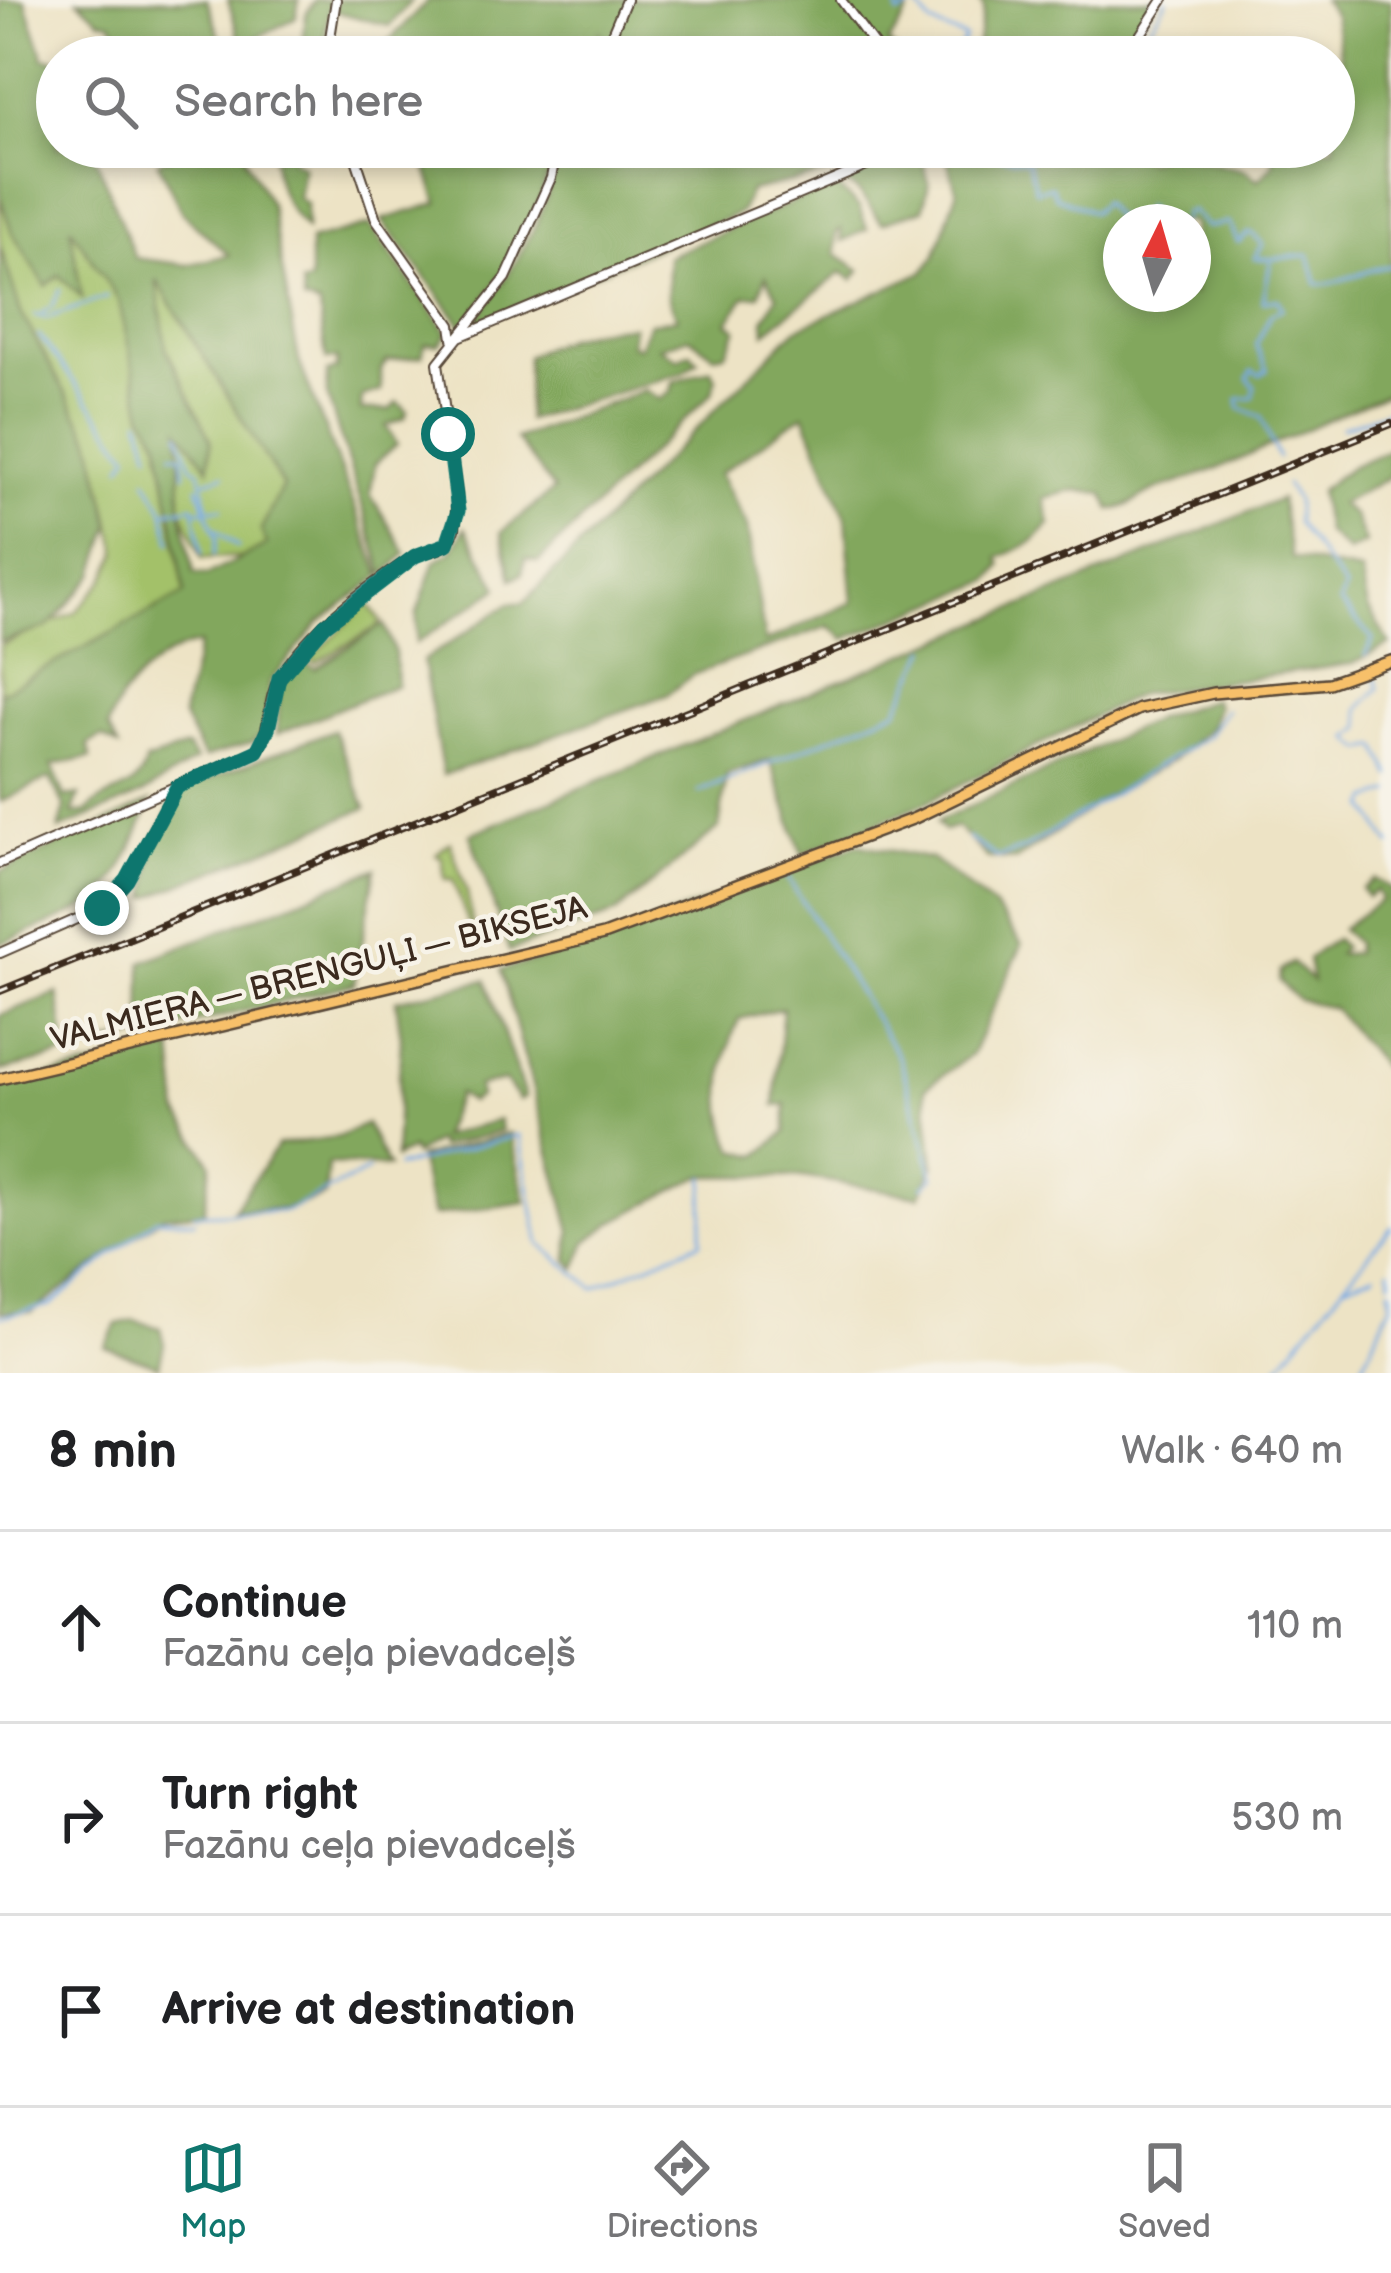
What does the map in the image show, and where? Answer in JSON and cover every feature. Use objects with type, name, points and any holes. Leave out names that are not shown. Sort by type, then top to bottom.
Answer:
[{"type":"main road","name":"VALMIERA — BRENGUĻI — BIKSEJA","points":[[0,1079],[603,935],[915,818],[1139,709],[1214,693],[1329,682],[1391,661]]},
{"type":"street","points":[[330,36],[336,0]]},
{"type":"street","points":[[611,36],[626,0]]},
{"type":"street","points":[[842,0],[868,36]]},
{"type":"street","points":[[1140,36],[1163,0]]},
{"type":"street","points":[[359,168],[376,219],[452,325],[453,340]]},
{"type":"street","points":[[0,863],[257,751],[268,729],[279,678],[302,650],[333,617],[415,556],[447,544],[455,530],[457,495],[447,402],[437,376],[440,356],[506,278],[553,168]]},
{"type":"street","points":[[453,340],[861,168]]},
{"type":"street","points":[[0,953],[102,908],[127,880],[177,787]]},
{"type":"green space","points":[[0,0],[25,0],[37,36],[36,168],[100,168],[135,258],[188,265],[229,255],[182,213],[161,168],[250,168],[270,204],[299,361],[381,576],[320,622],[270,682],[264,731],[252,743],[204,758],[182,716],[199,644],[156,663],[131,686],[113,714],[108,728],[118,746],[102,737],[88,744],[91,758],[52,765],[65,797],[79,795],[72,814],[87,812],[129,787],[146,761],[187,747],[196,760],[141,795],[59,830],[65,808],[50,778],[0,802],[0,693],[185,593],[159,440],[143,413],[119,301],[70,226],[82,298],[59,275],[46,286],[12,232],[0,197]],"holes":[[[156,279],[283,486],[261,530],[267,545],[207,575],[194,573],[181,508],[180,429],[209,468],[211,440],[166,348]]]},
{"type":"green space","points":[[78,0],[207,0],[220,36],[120,36],[111,22],[100,20]]},
{"type":"green space","points":[[228,0],[299,0],[296,18],[259,36],[238,36]]},
{"type":"green space","points":[[315,0],[330,0],[326,36],[304,36],[306,14]]},
{"type":"green space","points":[[338,0],[412,0],[389,26],[334,11]]},
{"type":"green space","points":[[429,0],[902,0],[908,13],[893,36],[394,36]]},
{"type":"green space","points":[[979,0],[1155,0],[1132,36],[979,36],[984,8]]},
{"type":"green space","points":[[1323,0],[1391,0],[1391,392],[1118,509],[1111,510],[1104,494],[1076,490],[1044,498],[1050,524],[1033,542],[999,558],[1002,565],[990,581],[845,639],[829,626],[692,675],[667,695],[443,775],[423,661],[510,603],[523,603],[796,329],[923,272],[935,257],[957,192],[950,168],[1236,168],[1258,180],[1270,168],[1355,168],[1355,36],[1337,36],[1334,15]],"holes":[[[804,414],[846,518],[853,602],[765,642],[747,526],[719,474]]]},
{"type":"green space","points":[[274,168],[303,168],[298,198],[306,203],[306,229],[287,205]]},
{"type":"green space","points":[[427,168],[550,168],[520,243],[463,327],[382,220],[438,203]]},
{"type":"green space","points":[[555,168],[844,168],[750,191],[740,213],[471,326],[527,242]]},
{"type":"green space","points":[[877,168],[925,168],[929,183],[923,209],[882,223],[858,191],[842,181]]},
{"type":"green space","points":[[834,184],[859,207],[867,229],[842,241],[841,229],[836,233],[836,254],[860,270],[853,280],[842,272],[765,332],[764,320],[777,296],[766,276],[759,295],[745,296],[728,322],[737,329],[726,353],[714,355],[689,337],[660,347],[678,359],[690,352],[698,361],[682,373],[527,420],[527,356],[604,328],[633,326],[631,345],[639,347],[649,323],[677,318],[668,297],[668,256]]},
{"type":"green space","points":[[0,197],[12,233],[47,285],[59,274],[81,295],[68,223],[119,301],[143,413],[159,440],[185,594],[0,693],[0,646],[76,612],[105,579],[118,552],[91,439],[21,313],[0,246]]},
{"type":"green space","points":[[370,225],[448,333],[439,344],[425,344],[422,356],[387,361],[381,369],[381,391],[362,397],[361,410],[389,410],[398,402],[407,411],[405,418],[386,426],[397,444],[375,464],[370,494],[406,553],[384,575],[327,395],[328,372],[337,369],[337,359],[326,359],[319,306],[304,301],[302,284],[310,282],[310,241]]},
{"type":"green space","points":[[0,246],[21,313],[91,439],[111,525],[95,574],[48,627],[0,642]]},
{"type":"green space","points":[[154,276],[283,486],[261,530],[268,544],[247,557],[202,558],[181,508],[180,428],[204,462],[211,440],[166,348]]},
{"type":"green space","points":[[711,369],[716,378],[712,393],[538,562],[525,558],[522,574],[512,579],[501,532],[554,490],[516,439],[645,390],[660,399],[671,392],[673,382]]},
{"type":"green space","points":[[1391,449],[1391,476],[1340,504],[1354,516],[1365,543],[1348,552],[1326,532],[1319,491],[1352,466]]},
{"type":"green space","points":[[1280,499],[1291,558],[1361,572],[1368,608],[1390,644],[1351,664],[1139,694],[925,803],[802,854],[770,760],[727,774],[719,828],[615,914],[509,951],[470,834]]},
{"type":"green space","points":[[465,528],[499,588],[416,643],[417,613],[435,561],[451,552]]},
{"type":"green space","points":[[368,603],[381,621],[377,627],[315,663],[310,659]]},
{"type":"green space","points":[[384,624],[395,653],[397,685],[277,734],[280,682],[300,659],[315,669]]},
{"type":"green space","points":[[1213,699],[1217,706],[1211,726],[1173,760],[1105,798],[1016,860],[988,858],[957,827],[944,831],[937,822],[1158,718]]},
{"type":"green space","points":[[334,730],[366,808],[148,898],[154,840],[181,790]]},
{"type":"green space","points":[[150,802],[124,864],[99,897],[0,944],[0,872]]},
{"type":"green space","points":[[450,842],[467,892],[477,949],[453,879],[445,879],[442,858],[436,854]]},
{"type":"green space","points":[[857,844],[932,859],[994,907],[1022,945],[972,1054],[925,1088],[934,1166],[920,1196],[803,1177],[701,1176],[613,1222],[587,1242],[576,1268],[568,1260],[571,1231],[501,970],[588,947]],"holes":[[[783,1008],[775,1106],[786,1104],[786,1132],[758,1156],[735,1150],[722,1102],[733,1035],[739,1019]]]},
{"type":"green space","points":[[376,869],[354,984],[0,1071],[0,1015],[58,993],[67,1054],[141,1035],[142,962]]},
{"type":"green space","points":[[1375,879],[1391,888],[1391,1078],[1333,1008],[1298,1000],[1279,981],[1280,971],[1292,963],[1312,981],[1308,959],[1335,939],[1343,947],[1338,954],[1355,953],[1356,943],[1341,929],[1381,900],[1377,890],[1367,897],[1362,889]]},
{"type":"green space","points":[[486,980],[525,1097],[519,1100],[505,1081],[478,1086],[479,1096],[470,1102],[458,1094],[441,1137],[499,1120],[501,1131],[439,1147],[436,1141],[414,1155],[411,1149],[395,1158],[401,1038],[396,1000]]},
{"type":"green space","points":[[173,1049],[179,1113],[211,1163],[204,1212],[163,1216],[32,1312],[0,1312],[0,1086]]},
{"type":"green space","points":[[366,1124],[388,1167],[328,1164],[325,1196],[287,1209],[233,1210],[278,1145],[338,1137]]},
{"type":"green space","points":[[510,1133],[526,1202],[433,1216],[418,1158]]},
{"type":"green space","points":[[134,1320],[160,1328],[164,1344],[159,1366],[105,1347],[117,1324]]},
{"type":"waterway","points":[[897,0],[898,15],[917,5],[931,24],[960,36]]},
{"type":"waterway","points":[[1132,36],[1155,0]]},
{"type":"waterway","points":[[1144,36],[1167,0]]},
{"type":"waterway","points":[[1029,168],[1036,191],[1052,186],[1055,196],[1093,212],[1104,204]]},
{"type":"waterway","points":[[1211,226],[1229,223],[1238,242],[1250,232],[1263,244],[1255,258],[1271,259],[1263,301],[1278,299],[1282,309],[1271,314],[1256,345],[1267,370],[1260,375],[1252,371],[1248,379],[1255,387],[1253,398],[1238,399],[1240,408],[1261,417],[1278,458]]},
{"type":"waterway","points":[[1271,259],[1309,255],[1317,284],[1391,266]]},
{"type":"waterway","points":[[42,313],[52,307],[60,289]]},
{"type":"waterway","points":[[34,315],[47,318],[107,297]]},
{"type":"waterway","points":[[39,335],[129,455],[122,466]]},
{"type":"waterway","points":[[1342,427],[1391,410]]},
{"type":"waterway","points":[[140,419],[150,453]]},
{"type":"waterway","points":[[180,433],[191,465],[200,471],[207,506]]},
{"type":"waterway","points":[[172,453],[184,455]]},
{"type":"waterway","points":[[182,456],[185,474]]},
{"type":"waterway","points":[[203,481],[224,475]]},
{"type":"waterway","points":[[146,479],[163,508],[171,542]]},
{"type":"waterway","points":[[1286,484],[1296,501],[1296,522],[1345,588],[1340,603],[1373,639],[1365,656]]},
{"type":"waterway","points":[[198,487],[217,539],[214,555]]},
{"type":"waterway","points":[[164,512],[194,506],[202,553]]},
{"type":"waterway","points":[[195,510],[222,508]]},
{"type":"waterway","points":[[215,529],[238,547]]},
{"type":"waterway","points":[[699,792],[897,710],[928,649]]},
{"type":"waterway","points":[[1374,675],[1379,688],[1359,709],[1362,728],[1350,738],[1363,750],[1378,746],[1391,776]]},
{"type":"waterway","points":[[968,838],[998,858],[1024,849],[1207,736],[1226,710]]},
{"type":"waterway","points":[[1391,792],[1370,800],[1367,807],[1391,845]]},
{"type":"waterway","points":[[786,875],[900,1059],[934,1177],[923,1187]]},
{"type":"waterway","points":[[397,1167],[519,1135],[540,1244],[594,1288],[701,1242],[705,1177]]},
{"type":"waterway","points":[[194,1214],[286,1211],[368,1171]]},
{"type":"waterway","points":[[0,1317],[50,1305],[156,1219],[195,1221]]},
{"type":"waterway","points":[[1273,1373],[1391,1227]]},
{"type":"waterway","points":[[1389,1269],[1390,1281]]},
{"type":"waterway","points":[[1346,1284],[1375,1274]]},
{"type":"waterway","points":[[1359,1373],[1391,1304],[1390,1288]]},
{"type":"railway","points":[[0,991],[1391,424]]},
{"type":"route","points":[[102,908],[127,880],[177,787],[257,751],[268,729],[279,678],[325,625],[415,556],[442,550],[447,544],[458,511],[448,434]]}]
